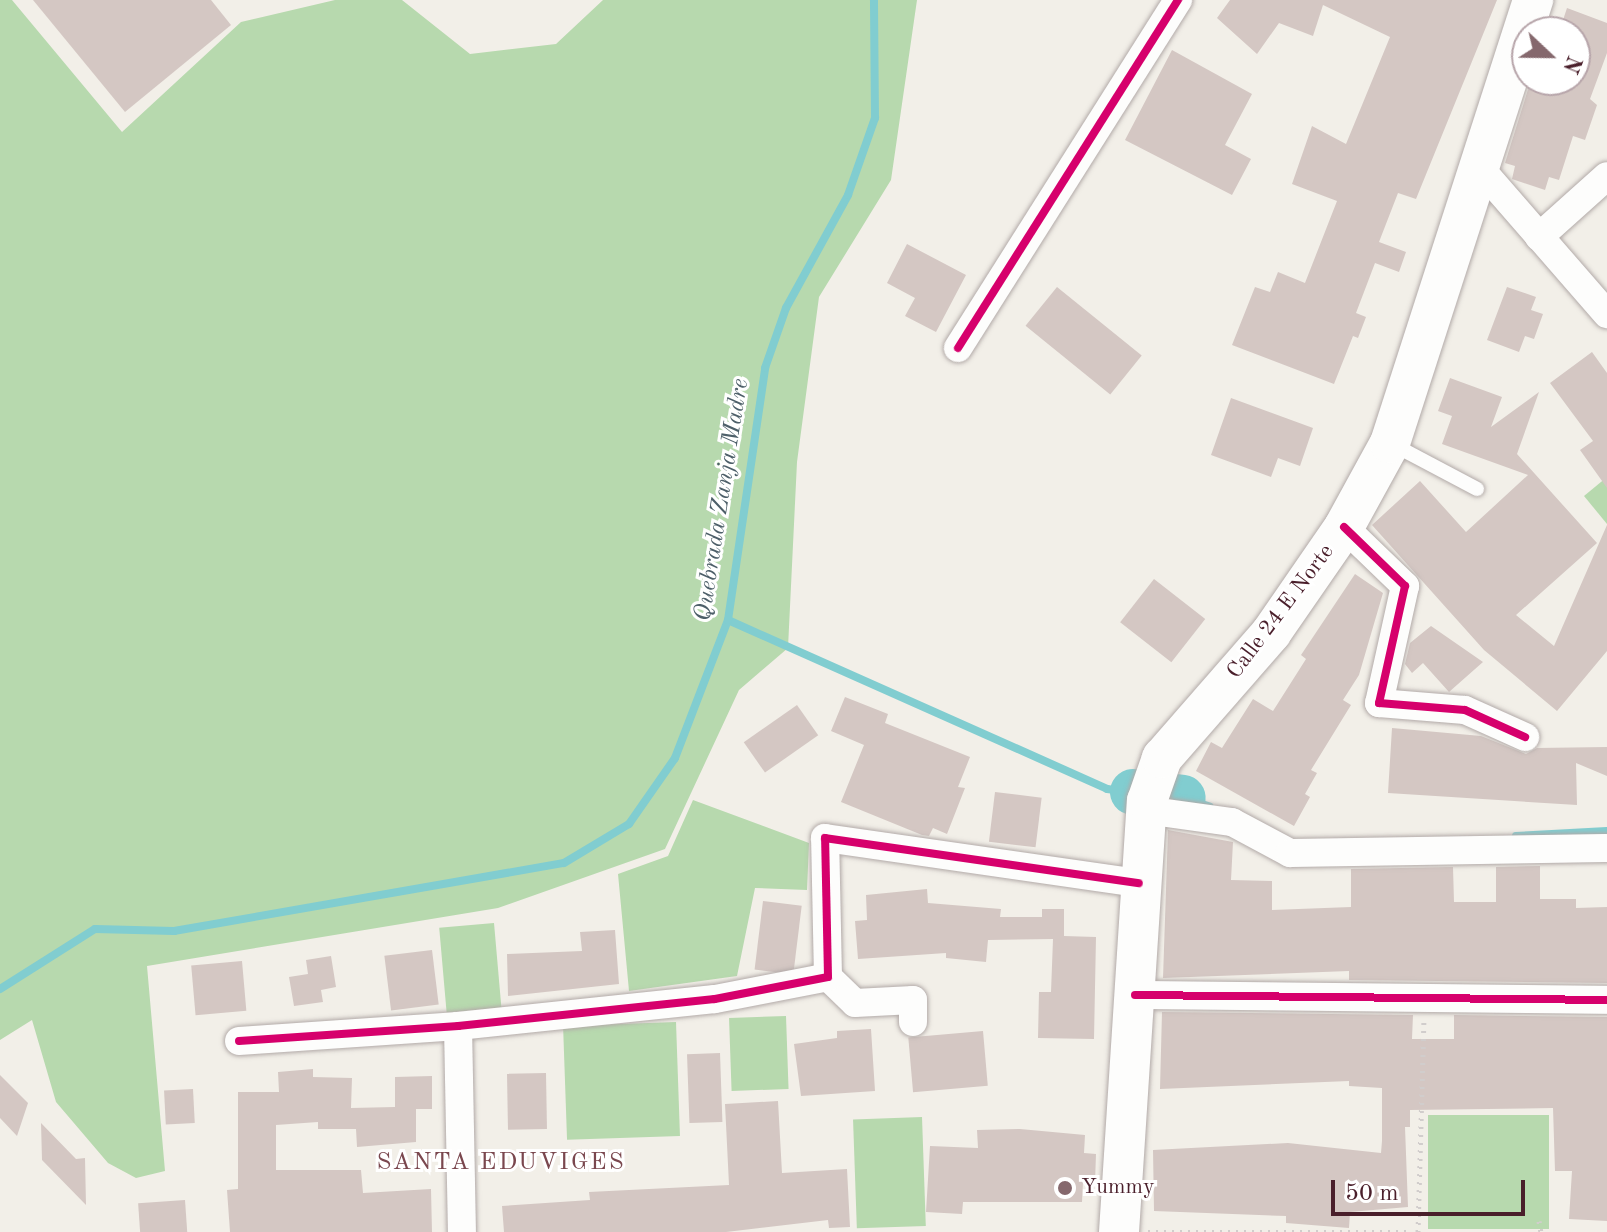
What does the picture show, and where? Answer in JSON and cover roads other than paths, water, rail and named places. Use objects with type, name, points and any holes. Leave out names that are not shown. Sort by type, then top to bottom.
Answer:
[{"type":"main road","name":"Calle 24 E Norte","points":[[1119,1232],[1135,995],[1139,883],[1146,806],[1162,758],[1271,633],[1344,527],[1390,443],[1533,0]]},
{"type":"street","points":[[958,348],[1178,0]]},
{"type":"street","points":[[1479,167],[1607,314]]},
{"type":"street","points":[[1539,237],[1607,176]]},
{"type":"street","points":[[1344,527],[1405,586],[1379,703],[1465,710],[1525,737]]},
{"type":"street","points":[[1146,806],[1232,822],[1290,853],[1607,848]]},
{"type":"street","points":[[913,1022],[913,1000],[855,1003],[828,977],[825,838],[1139,883]]},
{"type":"street","points":[[239,1041],[458,1026],[715,999],[828,977]]},
{"type":"street","points":[[1135,995],[1424,1001],[1607,1000]]},
{"type":"street","points":[[458,1026],[462,1232]]},
{"type":"lane","points":[[1390,443],[1477,489]]},
{"type":"waterway","name":"Quebrada Zanja Madre","points":[[0,989],[95,929],[174,931],[564,863],[629,824],[675,758],[728,620],[765,368],[786,308],[848,195],[875,118],[874,0]]},
{"type":"waterway","points":[[728,620],[1107,789],[1133,792]]},
{"type":"waterway","points":[[1133,792],[1183,798]]},
{"type":"waterway","points":[[1183,798],[1210,807]]},
{"type":"waterway","points":[[1516,836],[1607,831]]},
{"type":"place","name":"Yummy","points":[[1065,1188]]},
{"type":"district","name":"SANTA EDUVIGES","points":[[501,1164]]}]
